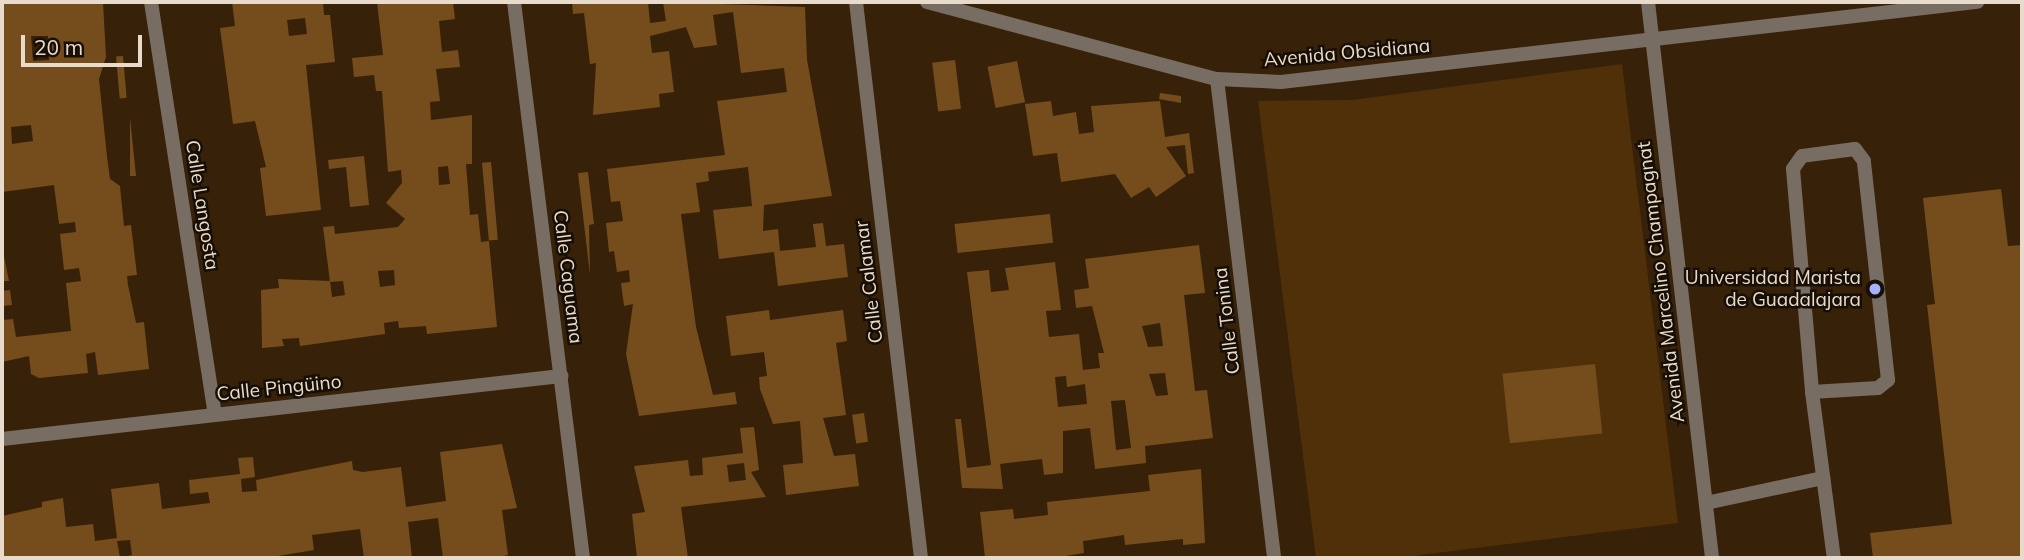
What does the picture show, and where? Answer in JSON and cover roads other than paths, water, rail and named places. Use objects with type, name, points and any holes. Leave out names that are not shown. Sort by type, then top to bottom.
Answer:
[{"type":"street","name":"Calle Langosta","points":[[151,2],[215,414]]},
{"type":"street","name":"Calle Caguama","points":[[514,2],[583,558]]},
{"type":"street","name":"Calle Calamar","points":[[856,2],[921,558]]},
{"type":"street","name":"Avenida Obsidiana","points":[[927,2],[1217,79],[1281,82],[1653,42],[1977,2]]},
{"type":"street","name":"Avenida Marcelino Champagnat","points":[[1648,2],[1712,558]]},
{"type":"street","name":"Calle Tonina","points":[[1217,79],[1274,558]]},
{"type":"street","points":[[1812,392],[1878,388],[1888,380],[1864,161],[1855,149],[1802,156],[1793,169],[1812,392],[1834,558]]},
{"type":"street","name":"Calle Pingüino","points":[[2,439],[561,376]]},
{"type":"street","points":[[1706,503],[1823,478]]},
{"type":"place","name":"Universidad Marista de Guadalajara","points":[[1875,289]]}]
